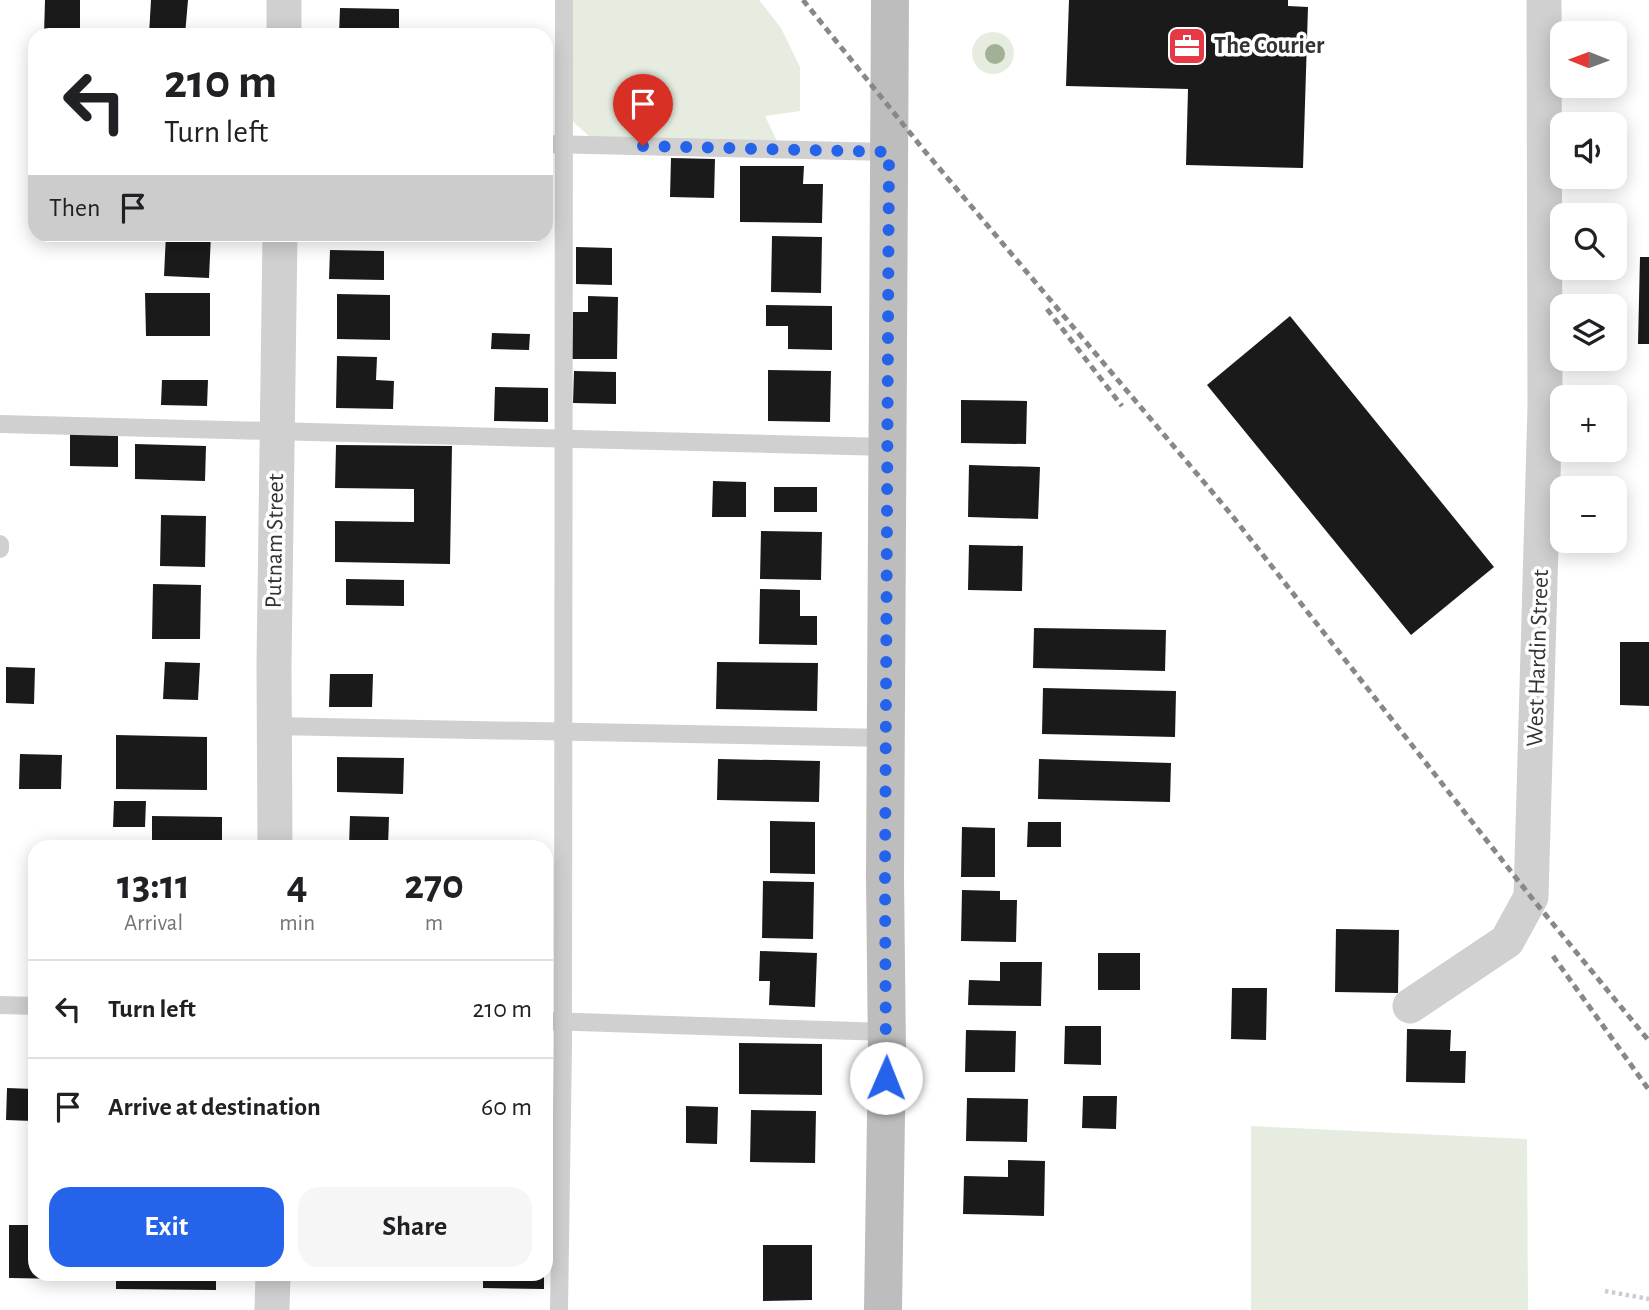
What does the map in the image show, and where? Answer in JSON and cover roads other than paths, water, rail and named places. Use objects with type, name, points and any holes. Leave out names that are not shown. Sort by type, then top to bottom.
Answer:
[{"type":"street","points":[[284,0],[284,28]]},
{"type":"street","points":[[883,1310],[887,1032],[890,0]]},
{"type":"street","name":"West Hardin Street","points":[[1410,1006],[1507,941],[1531,897],[1545,407],[1545,0]]},
{"type":"street","name":"Putnam Street","points":[[275,840],[280,242]]},
{"type":"street","points":[[272,1310],[273,1281]]},
{"type":"lane","points":[[559,1310],[555,1021],[563,732],[564,0]]},
{"type":"lane","points":[[553,144],[889,152]]},
{"type":"lane","points":[[0,424],[887,447]]},
{"type":"lane","points":[[274,726],[886,738]]},
{"type":"lane","points":[[0,1005],[28,1006]]},
{"type":"lane","points":[[555,1021],[887,1032]]},
{"type":"railway","points":[[803,0],[923,149],[1230,513],[1531,897],[1649,1041]]},
{"type":"railway","points":[[1047,309],[1122,406]]},
{"type":"railway","points":[[1553,956],[1649,1090]]},
{"type":"place","name":"The Courier","points":[[1187,46]]}]
